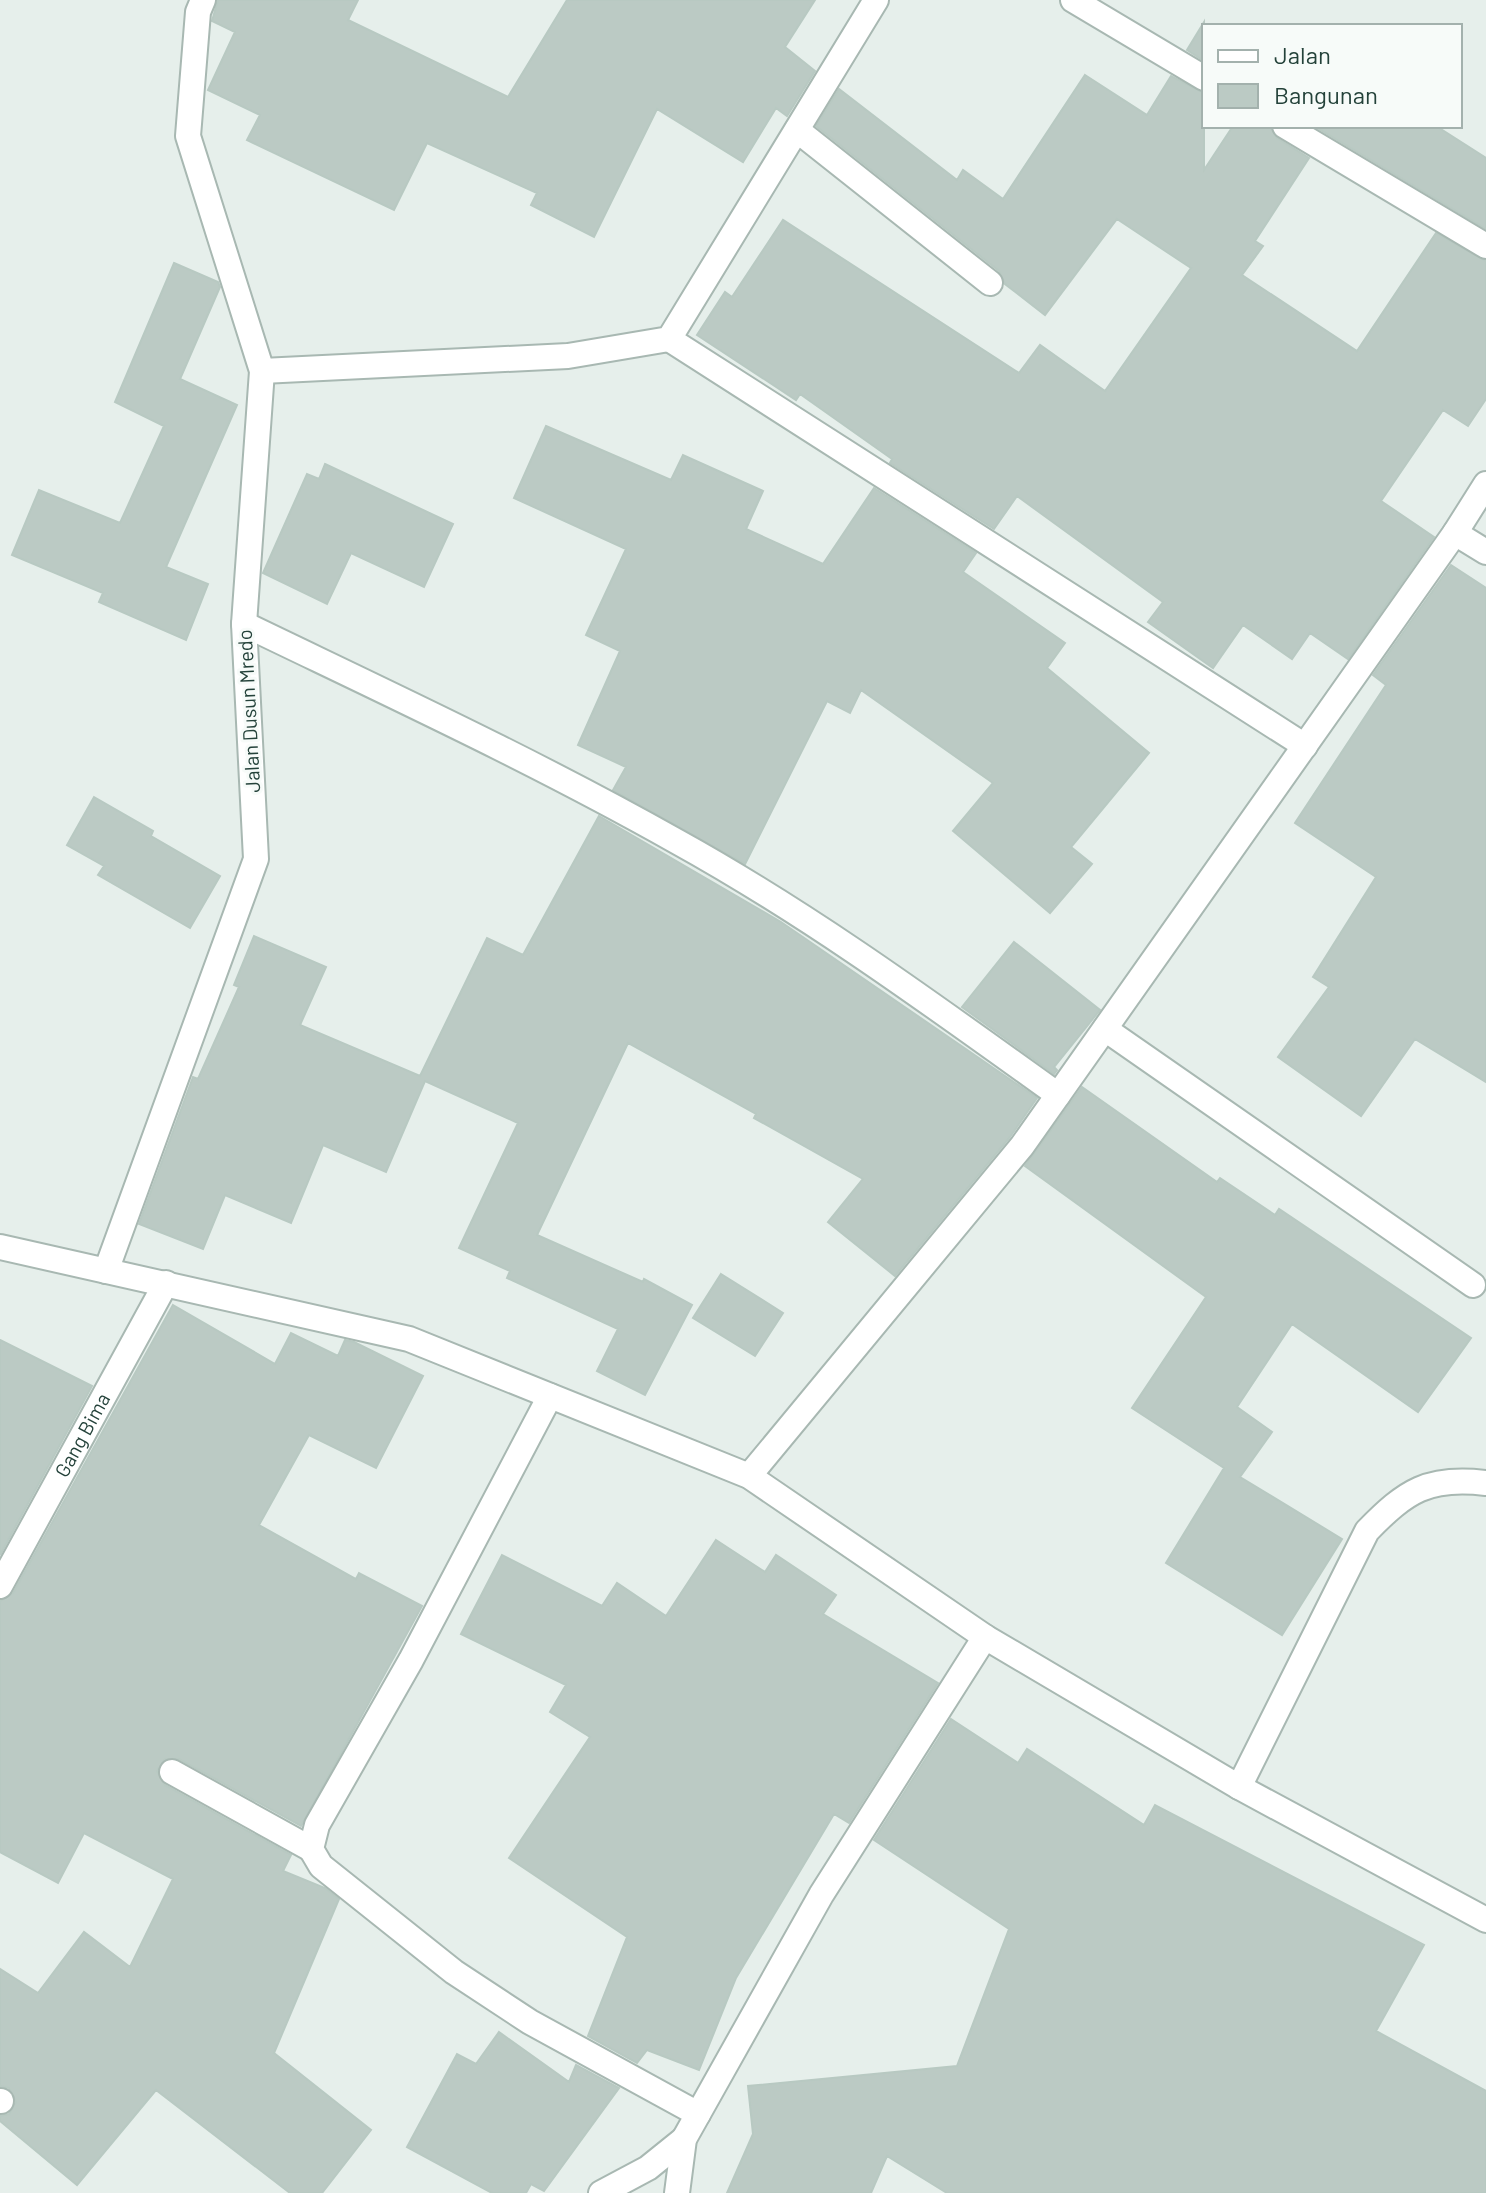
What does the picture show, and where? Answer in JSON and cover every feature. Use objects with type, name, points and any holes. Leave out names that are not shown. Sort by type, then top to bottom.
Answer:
[{"type":"street","name":"Jalan Dusun Mredo","points":[[106,1271],[256,859],[244,624],[262,371],[188,136],[198,12],[203,0]]},
{"type":"street","points":[[669,339],[876,0]]},
{"type":"street","points":[[1073,0],[1202,77]]},
{"type":"street","points":[[1288,128],[1486,246]]},
{"type":"street","points":[[797,130],[990,283]]},
{"type":"street","points":[[262,371],[568,356],[669,339],[1305,746]]},
{"type":"street","points":[[749,1476],[1022,1146],[1455,533],[1486,484]]},
{"type":"street","points":[[1455,533],[1486,552]]},
{"type":"street","points":[[244,624],[487,741],[677,841],[825,933],[1058,1095]]},
{"type":"street","points":[[1105,1029],[1473,1285]]},
{"type":"street","points":[[0,1247],[409,1339],[749,1476],[985,1637],[1239,1787],[1486,1920]]},
{"type":"street","name":"Gang Bima","points":[[0,1586],[166,1283]]},
{"type":"street","points":[[311,1849],[317,1825],[411,1660],[550,1396]]},
{"type":"street","points":[[1239,1787],[1367,1531],[1395,1502],[1425,1485],[1453,1479],[1486,1483]]},
{"type":"street","points":[[677,2193],[684,2151],[698,2114],[821,1895],[985,1637]]},
{"type":"street","points":[[172,1772],[311,1849],[321,1866],[454,1972],[530,2022],[698,2114]]},
{"type":"street","points":[[601,2193],[684,2151]]},
{"type":"building","points":[[218,0],[358,0],[348,20],[508,97],[567,0],[815,0],[785,47],[815,71],[787,116],[776,108],[743,162],[657,109],[594,237],[531,205],[537,193],[427,143],[394,210],[247,140],[260,115],[208,90],[235,32],[212,21]]},
{"type":"building","points":[[1202,25],[1202,60],[1187,50]]},
{"type":"building","points":[[1085,75],[1147,115],[1171,76],[1202,92],[1204,170],[1232,128],[1271,128],[1277,138],[1309,158],[1255,241],[1263,246],[1242,275],[1357,351],[1436,233],[1486,261],[1486,399],[1468,426],[1443,410],[1381,501],[1434,537],[1348,659],[1310,633],[1292,659],[1243,625],[1213,668],[1148,622],[1163,602],[1017,496],[994,529],[890,463],[892,459],[800,394],[796,400],[697,335],[725,292],[732,297],[783,220],[1019,373],[1040,345],[1105,391],[1191,268],[1117,219],[1045,315],[1005,284],[999,271],[816,126],[839,89],[957,180],[963,170],[1003,199]]},
{"type":"building","points":[[1317,128],[1439,128],[1486,158],[1486,229]]},
{"type":"building","points":[[174,263],[218,282],[220,287],[180,379],[237,405],[166,567],[208,584],[186,640],[99,602],[103,593],[12,555],[39,490],[120,523],[164,426],[115,402]]},
{"type":"building","points":[[546,426],[671,480],[683,455],[763,491],[746,529],[823,564],[874,488],[976,553],[963,572],[1065,643],[1047,668],[1149,753],[1071,847],[1092,864],[1050,913],[953,831],[993,783],[861,690],[850,713],[827,701],[745,864],[613,790],[626,767],[578,745],[620,651],[586,635],[626,549],[514,498]]},
{"type":"building","points":[[325,464],[453,524],[424,587],[351,553],[327,604],[263,573],[307,474],[319,479]]},
{"type":"building","points":[[1451,565],[1486,588],[1486,1082],[1415,1039],[1361,1116],[1278,1057],[1329,987],[1313,977],[1376,877],[1295,823],[1386,685],[1373,675]]},
{"type":"building","points":[[94,797],[153,831],[151,836],[220,876],[190,928],[98,875],[104,866],[67,845]]},
{"type":"building","points":[[599,816],[781,922],[1037,1098],[1010,1137],[895,1276],[828,1222],[863,1179],[754,1118],[756,1114],[628,1043],[537,1235],[643,1282],[644,1279],[692,1305],[645,1395],[597,1371],[618,1329],[507,1278],[510,1271],[459,1248],[518,1123],[425,1081],[386,1172],[323,1145],[291,1223],[225,1195],[203,1249],[139,1224],[193,1077],[198,1079],[239,987],[234,985],[254,936],[326,967],[300,1025],[420,1076],[487,938],[523,955]]},
{"type":"building","points":[[1014,942],[1100,1010],[1054,1067],[1057,1070],[1054,1074],[962,1007]]},
{"type":"building","points":[[1082,1087],[1217,1182],[1220,1178],[1275,1215],[1279,1209],[1471,1338],[1418,1412],[1292,1324],[1237,1407],[1272,1432],[1240,1477],[1342,1539],[1282,1635],[1166,1563],[1224,1468],[1132,1408],[1206,1297],[1025,1166]]},
{"type":"building","points":[[721,1274],[783,1313],[755,1356],[693,1318]]},
{"type":"building","points":[[173,1305],[275,1364],[291,1333],[338,1356],[345,1340],[354,1342],[423,1376],[376,1468],[309,1435],[259,1525],[356,1579],[359,1573],[422,1606],[301,1826],[179,1759],[165,1759],[157,1771],[165,1785],[291,1855],[283,1871],[325,1888],[339,1899],[274,2053],[371,2130],[322,2193],[290,2193],[156,2090],[77,2185],[0,2121],[0,2116],[9,2114],[16,2102],[9,2088],[0,2086],[0,1969],[38,1993],[84,1932],[130,1967],[173,1879],[84,1833],[58,1883],[0,1852],[0,1601],[13,1593]]},
{"type":"building","points":[[0,1340],[92,1386],[0,1555]]},
{"type":"building","points":[[716,1540],[765,1572],[776,1555],[836,1595],[823,1614],[938,1683],[849,1823],[834,1814],[736,1978],[699,2070],[647,2050],[637,2063],[588,2036],[627,1937],[509,1858],[590,1737],[550,1712],[566,1685],[461,1634],[502,1555],[602,1606],[617,1583],[666,1616]]},
{"type":"building","points":[[951,1719],[1018,1763],[1027,1749],[1144,1825],[1155,1805],[1424,1945],[1376,2031],[1486,2091],[1486,2193],[947,2193],[887,2156],[871,2193],[727,2193],[753,2134],[748,2086],[957,2066],[1009,1929],[874,1840]]},
{"type":"building","points":[[499,2032],[569,2082],[576,2065],[619,2088],[544,2191],[531,2184],[526,2193],[492,2193],[407,2147],[457,2054],[476,2064]]}]
